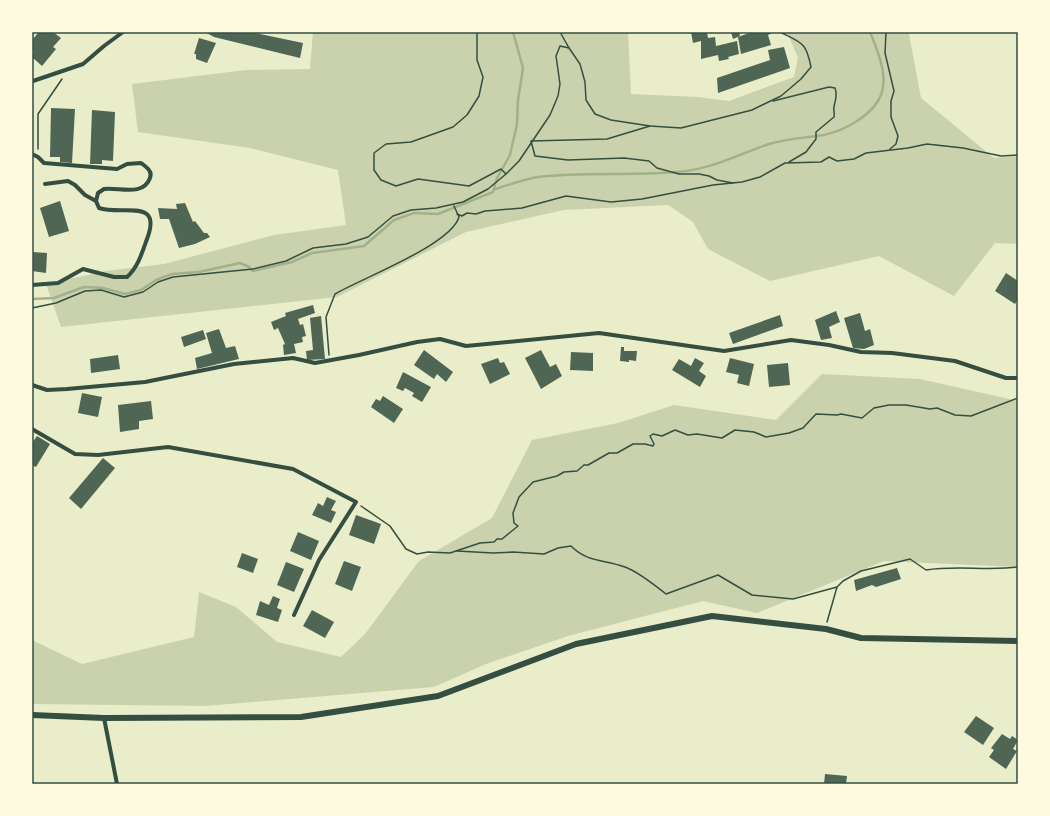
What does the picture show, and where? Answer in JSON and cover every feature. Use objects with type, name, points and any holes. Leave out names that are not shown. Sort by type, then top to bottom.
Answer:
[{"type":"street","points":[[33,81],[83,64],[123,32]]},
{"type":"street","points":[[32,154],[44,163],[116,169],[127,164],[141,163],[149,169],[151,175],[148,184],[138,190],[104,189],[98,194],[96,200],[99,208],[106,210],[140,211],[147,214],[152,221],[142,252],[132,273],[127,277],[114,277],[83,269],[58,283],[32,285]]},
{"type":"street","points":[[44,184],[68,181],[75,185],[85,196],[96,200]]},
{"type":"street","points":[[32,385],[47,390],[67,389],[145,382],[234,364],[293,358],[315,363],[417,342],[440,339],[466,346],[599,333],[724,351],[792,340],[829,345],[861,352],[892,352],[948,360],[1006,378],[1018,378]]},
{"type":"street","points":[[32,429],[75,454],[98,455],[168,447],[293,469],[356,502],[319,560],[294,615]]},
{"type":"street","points":[[32,715],[104,718],[301,716],[438,696],[576,644],[712,616],[826,629],[861,638],[1018,641]]},
{"type":"street","points":[[104,718],[117,784]]},
{"type":"path","points":[[477,32],[477,60],[483,77],[479,96],[467,115],[453,127],[411,142],[386,144],[374,153],[374,170],[381,180],[396,186],[418,179],[469,186],[501,169],[506,174]]},
{"type":"path","points":[[560,32],[580,64],[585,82],[586,100],[595,114],[611,120],[650,126],[681,128],[752,110],[781,96],[801,79],[811,67],[807,50],[800,42],[780,32]]},
{"type":"path","points":[[886,32],[885,53],[894,91],[891,101],[891,117],[898,136],[896,144],[888,150]]},
{"type":"path","points":[[32,308],[56,303],[85,291],[101,290],[124,297],[142,292],[158,282],[173,277],[253,269],[286,261],[314,248],[346,244],[368,237],[393,216],[405,212],[454,206],[488,189],[519,161],[531,141],[550,115],[558,96],[560,84],[556,56],[560,46],[569,48]]},
{"type":"path","points":[[38,157],[38,114],[58,83],[67,77]]},
{"type":"path","points":[[457,214],[462,216],[467,213],[522,208],[566,196],[611,202],[690,191],[713,185],[735,183],[760,177],[806,152],[816,139],[816,132],[834,117],[834,105],[836,102],[837,92],[835,88],[829,87],[768,102]]},
{"type":"path","points":[[531,141],[607,140],[650,126]]},
{"type":"path","points":[[531,141],[535,156],[568,160],[624,158],[649,160],[657,168],[679,174],[699,174],[709,176],[717,180],[735,183]]},
{"type":"path","points":[[789,162],[820,162],[829,157],[837,161],[854,159],[866,153],[927,144],[963,148],[1001,156],[1018,156]]},
{"type":"path","points":[[330,360],[326,317],[335,294],[419,252],[455,227],[459,217],[454,206]]},
{"type":"path","points":[[356,502],[390,526],[400,543],[410,552],[422,555],[428,552],[450,553],[472,547],[480,543],[494,542],[515,530],[518,526],[514,523],[512,513],[520,497],[532,482],[556,476],[564,472],[577,471],[584,465],[609,453],[617,453],[632,444],[645,444],[653,446],[654,444],[650,436],[653,434],[662,436],[675,430],[688,436],[697,434],[722,438],[730,432],[744,430],[754,432],[761,436],[775,437],[798,431],[816,414],[841,414],[862,418],[874,408],[888,405],[906,405],[930,409],[937,408],[955,415],[972,416],[1018,398]]},
{"type":"path","points":[[455,551],[544,554],[558,548],[571,546],[579,554],[593,560],[626,567],[666,594],[718,575],[752,595],[793,599],[837,587],[861,571],[910,558],[926,570],[940,568],[990,569],[1018,567]]},
{"type":"path","points":[[826,629],[837,587]]},
{"type":"green space","points":[[313,32],[628,32],[631,94],[698,97],[729,101],[794,77],[798,58],[787,32],[910,32],[909,34],[921,98],[994,158],[1018,156],[1018,244],[995,243],[954,296],[879,256],[770,281],[708,249],[693,222],[668,205],[564,210],[466,232],[337,297],[61,327],[46,284],[106,271],[164,264],[274,235],[346,225],[338,170],[250,148],[138,132],[132,84],[246,70],[310,69]]},
{"type":"green space","points":[[822,374],[920,379],[1018,401],[1018,567],[884,561],[757,613],[703,601],[568,636],[486,664],[434,687],[205,706],[32,704],[32,640],[82,664],[194,637],[199,592],[236,607],[277,642],[341,657],[365,634],[419,561],[492,518],[532,440],[618,423],[674,405],[776,420]]},
{"type":"building","points":[[39,32],[53,32],[61,38],[53,47],[56,49],[42,66],[32,57],[34,51],[32,50],[32,40]]},
{"type":"building","points":[[205,32],[250,32],[303,43],[300,58],[214,37]]},
{"type":"building","points":[[691,32],[707,32],[708,38],[715,37],[716,46],[737,41],[739,54],[728,57],[729,59],[719,61],[718,55],[701,59],[701,41],[693,43]]},
{"type":"building","points":[[731,32],[739,32],[740,36],[733,39]]},
{"type":"building","points":[[752,32],[774,32],[768,35],[771,45],[741,54],[738,37]]},
{"type":"building","points":[[199,38],[216,43],[207,63],[196,59],[196,54],[194,54]]},
{"type":"building","points":[[784,47],[790,68],[718,93],[717,78],[770,60],[768,50]]},
{"type":"building","points":[[51,108],[75,109],[72,163],[60,162],[60,157],[50,157]]},
{"type":"building","points":[[92,110],[115,112],[113,161],[102,160],[102,164],[90,164]]},
{"type":"building","points":[[60,201],[69,231],[49,237],[40,208]]},
{"type":"building","points":[[185,203],[193,222],[195,221],[204,233],[207,233],[210,237],[195,244],[179,248],[169,219],[160,219],[158,208],[177,209],[176,204]]},
{"type":"building","points":[[32,252],[47,253],[46,273],[32,271]]},
{"type":"building","points":[[1006,273],[1018,281],[1018,299],[1015,304],[995,291]]},
{"type":"building","points":[[313,305],[315,313],[298,319],[300,325],[303,324],[306,336],[302,337],[303,342],[294,344],[296,353],[284,355],[283,345],[285,344],[278,328],[274,330],[271,322],[286,316],[285,313]]},
{"type":"building","points":[[836,311],[840,322],[829,327],[832,338],[821,340],[815,320]]},
{"type":"building","points":[[860,313],[865,331],[870,329],[874,345],[864,349],[853,348],[844,318]]},
{"type":"building","points":[[780,315],[783,326],[733,344],[729,333]]},
{"type":"building","points":[[321,316],[325,359],[307,360],[306,351],[313,350],[310,318]]},
{"type":"building","points":[[219,329],[226,348],[235,346],[239,359],[197,369],[195,358],[212,353],[206,333]]},
{"type":"building","points":[[203,330],[206,339],[184,347],[181,337]]},
{"type":"building","points":[[621,347],[624,347],[624,351],[637,351],[636,361],[620,361]]},
{"type":"building","points":[[424,350],[453,372],[446,382],[437,374],[434,379],[414,365]]},
{"type":"building","points":[[541,350],[550,367],[556,364],[562,376],[541,389],[525,358]]},
{"type":"building","points":[[571,352],[593,353],[593,371],[570,370]]},
{"type":"building","points":[[118,355],[120,369],[91,373],[90,359]]},
{"type":"building","points":[[498,358],[500,363],[504,362],[510,374],[490,384],[481,364]]},
{"type":"building","points":[[695,358],[704,363],[699,371],[706,376],[700,387],[672,370],[679,359],[691,366]]},
{"type":"building","points":[[730,358],[754,364],[749,386],[737,383],[739,375],[726,372]]},
{"type":"building","points":[[788,363],[790,385],[769,387],[767,365]]},
{"type":"building","points":[[403,372],[431,387],[422,402],[412,396],[414,393],[405,388],[403,391],[396,388]]},
{"type":"building","points":[[82,393],[102,397],[98,417],[78,413]]},
{"type":"building","points":[[383,396],[403,409],[394,423],[371,407],[376,399],[380,401]]},
{"type":"building","points":[[151,401],[153,419],[139,421],[139,429],[120,432],[118,405]]},
{"type":"building","points":[[37,436],[50,444],[36,467],[32,465],[32,443]]},
{"type":"building","points":[[103,458],[115,468],[81,509],[69,498]]},
{"type":"building","points":[[327,497],[336,501],[331,510],[336,512],[331,523],[312,515],[318,503],[323,506]]},
{"type":"building","points":[[356,515],[381,524],[374,544],[349,535]]},
{"type":"building","points":[[298,532],[319,541],[311,560],[290,551]]},
{"type":"building","points":[[242,553],[258,559],[253,573],[237,567]]},
{"type":"building","points":[[344,561],[361,567],[352,591],[335,584]]},
{"type":"building","points":[[286,562],[304,569],[294,592],[277,585]]},
{"type":"building","points":[[897,568],[901,579],[876,587],[872,585],[856,591],[854,580]]},
{"type":"building","points":[[273,596],[280,599],[277,608],[282,610],[278,622],[256,615],[260,601],[269,605]]},
{"type":"building","points":[[312,610],[334,622],[325,638],[303,626]]},
{"type":"building","points":[[976,716],[994,728],[983,745],[964,732]]},
{"type":"building","points":[[1002,734],[1010,739],[1012,736],[1018,740],[1013,749],[1017,751],[1006,769],[989,757],[994,750],[991,748]]},
{"type":"building","points":[[825,774],[847,776],[846,784],[824,784]]},
{"type":"waterway","points":[[32,299],[54,298],[84,287],[103,288],[125,294],[141,290],[156,280],[172,274],[199,272],[240,263],[249,267],[253,271],[292,262],[312,253],[364,246],[394,220],[414,213],[438,214],[493,192],[497,178],[510,155],[517,124],[518,100],[523,68],[513,32]]},
{"type":"waterway","points":[[495,189],[538,177],[556,175],[649,174],[686,171],[718,163],[775,142],[825,135],[843,129],[867,114],[873,108],[882,93],[882,66],[870,32]]}]
